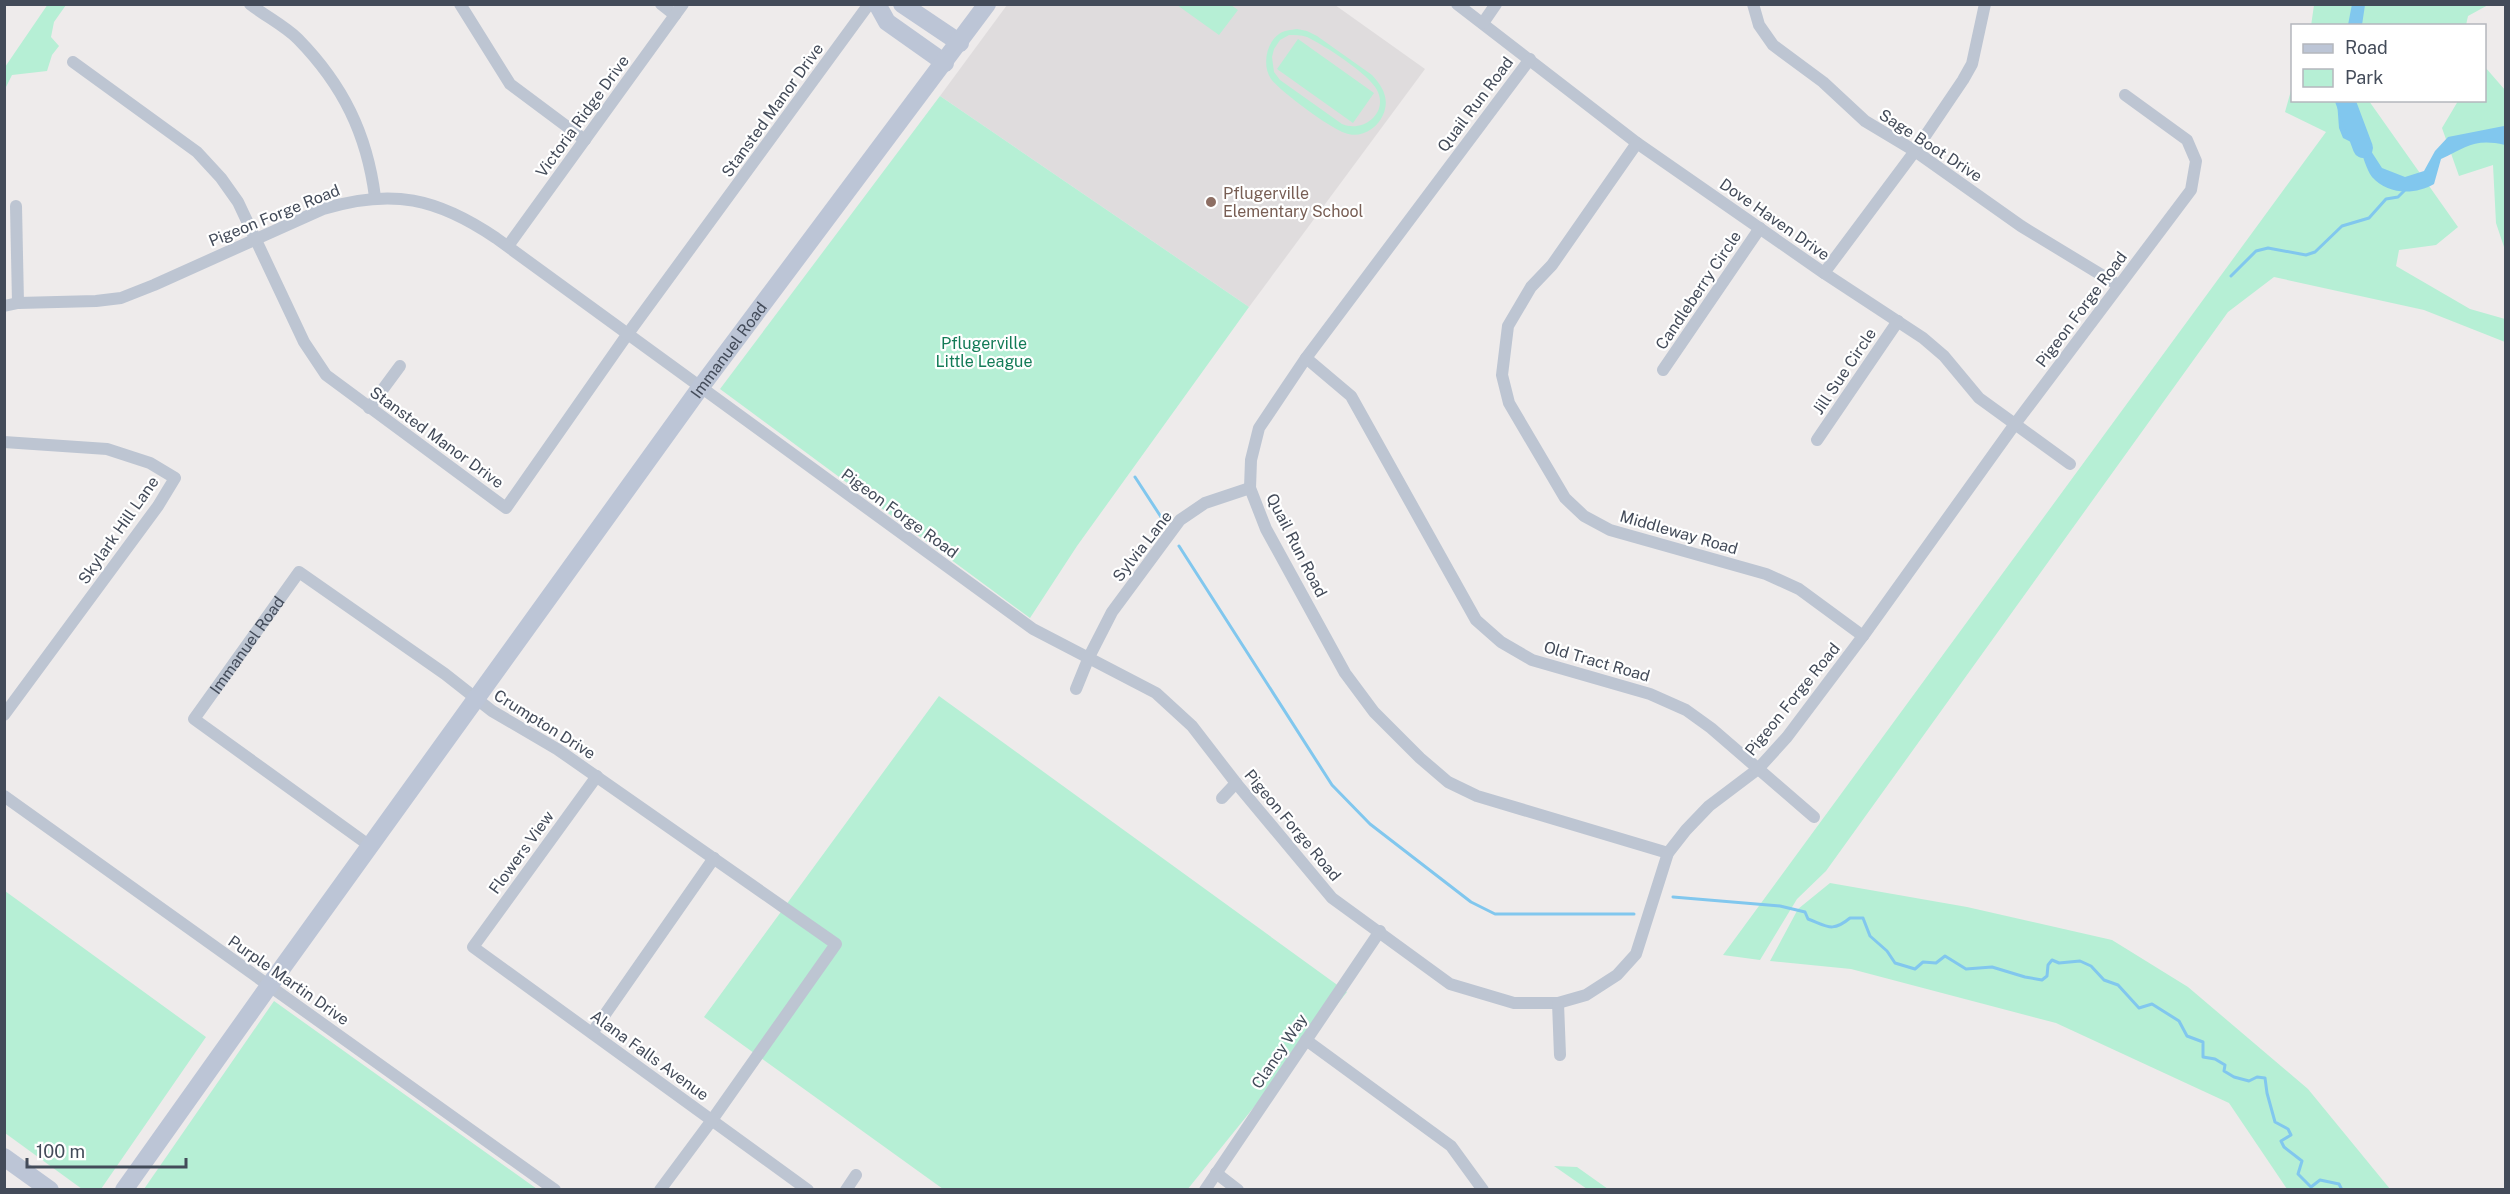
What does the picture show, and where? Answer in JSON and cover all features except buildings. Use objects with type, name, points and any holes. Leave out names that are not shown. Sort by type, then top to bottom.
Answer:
[{"type":"street","points":[[250,4],[297,38],[331,79],[362,136],[371,164],[375,197]]},
{"type":"street","points":[[460,4],[500,72],[510,84],[585,140]]},
{"type":"street","points":[[661,4],[679,10]]},
{"type":"street","name":"Stansted Manor Drive","points":[[73,63],[197,152],[221,178],[238,202],[257,238],[304,342],[326,375],[506,508],[627,335],[869,4]]},
{"type":"street","points":[[877,4],[887,22],[945,63]]},
{"type":"street","points":[[902,4],[960,43]]},
{"type":"street","name":"Immanuel Road","points":[[124,1190],[268,986],[700,388],[987,4]]},
{"type":"street","name":"Dove Haven Drive","points":[[1457,4],[1637,143],[1824,273],[1898,321],[1944,356],[1978,398],[2070,464]]},
{"type":"street","points":[[1483,23],[1496,4]]},
{"type":"street","name":"Sage Boot Drive","points":[[1753,4],[1759,25],[1773,45],[1822,82],[1865,122],[1915,151],[2021,226],[2118,285]]},
{"type":"street","points":[[1824,273],[1915,151],[1972,64],[1985,4]]},
{"type":"street","name":"Victoria Ridge Drive","points":[[508,246],[679,10]]},
{"type":"street","name":"Quail Run Road","points":[[1530,59],[1306,358],[1259,428],[1251,460],[1250,488],[1266,529],[1345,673],[1374,712],[1420,758],[1448,782],[1478,796],[1668,853]]},
{"type":"street","name":"Pigeon Forge Road","points":[[4,306],[18,303],[121,298],[323,209],[348,202],[375,197],[413,200],[449,210],[508,246],[1033,629],[1156,693],[1192,726],[1236,783],[1332,898],[1450,984],[1514,1003],[1558,1003],[1586,995],[1617,975],[1636,954],[1668,853],[1709,806],[1758,769],[1787,737],[1863,636],[2015,424],[2191,190],[2196,161],[2187,140],[2125,95]]},
{"type":"street","name":"Middleway Road","points":[[1637,143],[1552,265],[1531,287],[1508,326],[1502,375],[1509,403],[1565,498],[1584,516],[1610,530],[1766,574],[1783,581],[1799,589],[1863,636]]},
{"type":"street","points":[[15,206],[18,303]]},
{"type":"street","name":"Candleberry Circle","points":[[1663,370],[1760,228]]},
{"type":"street","name":"Jill Sue Circle","points":[[1817,440],[1898,321]]},
{"type":"street","name":"Old Tract Road","points":[[1306,358],[1351,396],[1476,620],[1501,642],[1532,660],[1650,694],[1686,710],[1711,728],[1814,817]]},
{"type":"street","points":[[369,408],[400,366]]},
{"type":"street","name":"Skylark Hill Lane","points":[[4,442],[107,449],[150,463],[175,478],[158,506],[4,715]]},
{"type":"street","name":"Sylvia Lane","points":[[1076,689],[1112,612],[1180,520],[1205,503],[1250,488]]},
{"type":"street","name":"Immanuel Road","points":[[370,846],[194,719],[286,590],[300,572],[445,674],[476,699]]},
{"type":"street","name":"Crumpton Drive","points":[[476,699],[597,776],[836,944],[712,1120]]},
{"type":"street","name":"Flowers View","points":[[473,947],[597,776]]},
{"type":"street","points":[[1222,798],[1236,783]]},
{"type":"street","name":"Purple Martin Drive","points":[[4,796],[555,1190]]},
{"type":"street","points":[[592,1033],[714,858]]},
{"type":"street","name":"Clancy Way","points":[[1205,1190],[1380,931]]},
{"type":"street","name":"Alana Falls Avenue","points":[[473,947],[808,1190]]},
{"type":"street","points":[[1558,1003],[1560,1055]]},
{"type":"street","points":[[1306,1040],[1451,1146],[1483,1190]]},
{"type":"street","points":[[660,1190],[712,1120]]},
{"type":"street","points":[[4,1156],[50,1190]]},
{"type":"street","points":[[1216,1173],[1238,1190]]},
{"type":"street","points":[[846,1190],[856,1175]]},
{"type":"shaded area","name":"Pflugerville Elementary School","points":[[1007,5],[1335,5],[1425,69],[1249,307],[940,96]]},
{"type":"green space","points":[[48,4],[66,5],[54,22],[51,37],[59,46],[52,55],[47,71],[12,75],[5,89],[5,67]]},
{"type":"green space","points":[[1177,5],[1231,5],[1238,10],[1219,35]]},
{"type":"green space","points":[[2314,5],[2488,5],[2468,16],[2466,24],[2311,24]]},
{"type":"green space","points":[[1297,29],[1317,36],[1372,75],[1382,89],[1386,104],[1377,125],[1367,132],[1356,135],[1338,130],[1295,100],[1271,79],[1266,61],[1271,43],[1281,33]],"holes":[[[1289,35],[1307,37],[1324,46],[1356,68],[1372,83],[1380,98],[1380,106],[1372,119],[1358,126],[1342,124],[1280,80],[1274,72],[1272,57],[1280,40]]]},
{"type":"green space","points":[[1298,39],[1374,93],[1353,123],[1277,69]]},
{"type":"green space","points":[[2486,68],[2505,90],[2505,250],[2496,223],[2493,165],[2459,176],[2442,128],[2457,102],[2486,102]]},
{"type":"green space","points":[[2291,91],[2291,102],[2370,102],[2458,227],[2436,245],[2399,250],[2396,266],[2470,309],[2505,319],[2505,342],[2424,310],[2274,277],[2228,312],[1826,871],[1797,899],[1760,960],[1723,955],[2326,132],[2285,112]]},
{"type":"green space","name":"Pflugerville Little League","points":[[940,96],[1249,307],[1077,546],[1030,618],[720,389]]},
{"type":"green space","points":[[939,696],[1347,992],[1187,1190],[943,1189],[704,1017]]},
{"type":"green space","points":[[1830,883],[1967,907],[2112,940],[2188,987],[2308,1089],[2390,1189],[2287,1189],[2229,1103],[2056,1023],[1851,969],[1770,961],[1798,909]]},
{"type":"green space","points":[[5,891],[206,1037],[101,1189],[82,1189],[5,1133]]},
{"type":"green space","points":[[274,1001],[537,1189],[144,1189]]},
{"type":"green space","points":[[1554,1166],[1577,1167],[1608,1189],[1587,1189]]},
{"type":"water","points":[[2352,4],[2365,5],[2362,24],[2348,24]]},
{"type":"water","points":[[2337,102],[2351,102],[2349,117],[2382,168],[2405,177],[2424,171],[2435,151],[2448,137],[2504,126],[2505,145],[2478,143],[2465,147],[2441,159],[2434,184],[2419,190],[2402,191],[2386,187],[2372,177],[2359,146],[2343,138],[2339,128]]},
{"type":"waterway","points":[[2346,102],[2363,148]]},
{"type":"waterway","points":[[2231,276],[2256,251],[2268,248],[2306,255],[2315,252],[2342,226],[2369,218],[2386,199],[2398,197],[2404,191]]},
{"type":"waterway","points":[[1135,477],[1163,520]]},
{"type":"waterway","points":[[1179,546],[1332,785],[1370,824],[1471,902],[1495,914],[1634,914]]},
{"type":"waterway","points":[[1673,897],[1780,906],[1805,912],[1808,919],[1829,927],[1844,923],[1850,918],[1863,918],[1870,936],[1887,951],[1895,963],[1915,969],[1923,962],[1936,963],[1945,956],[1966,969],[1992,967],[2042,980],[2047,976],[2048,965],[2052,960],[2059,963],[2080,961],[2091,966],[2104,980],[2118,985],[2139,1008],[2152,1004],[2179,1021],[2187,1036],[2203,1042],[2203,1057],[2215,1059],[2225,1065],[2224,1071],[2234,1077],[2249,1081],[2257,1077],[2265,1078],[2275,1122],[2288,1129],[2291,1135],[2281,1141],[2284,1147],[2302,1161],[2298,1174],[2311,1187],[2320,1180],[2339,1184],[2342,1190]]},
{"type":"place","name":"Pflugerville Elementary School","points":[[1211,202]]}]
